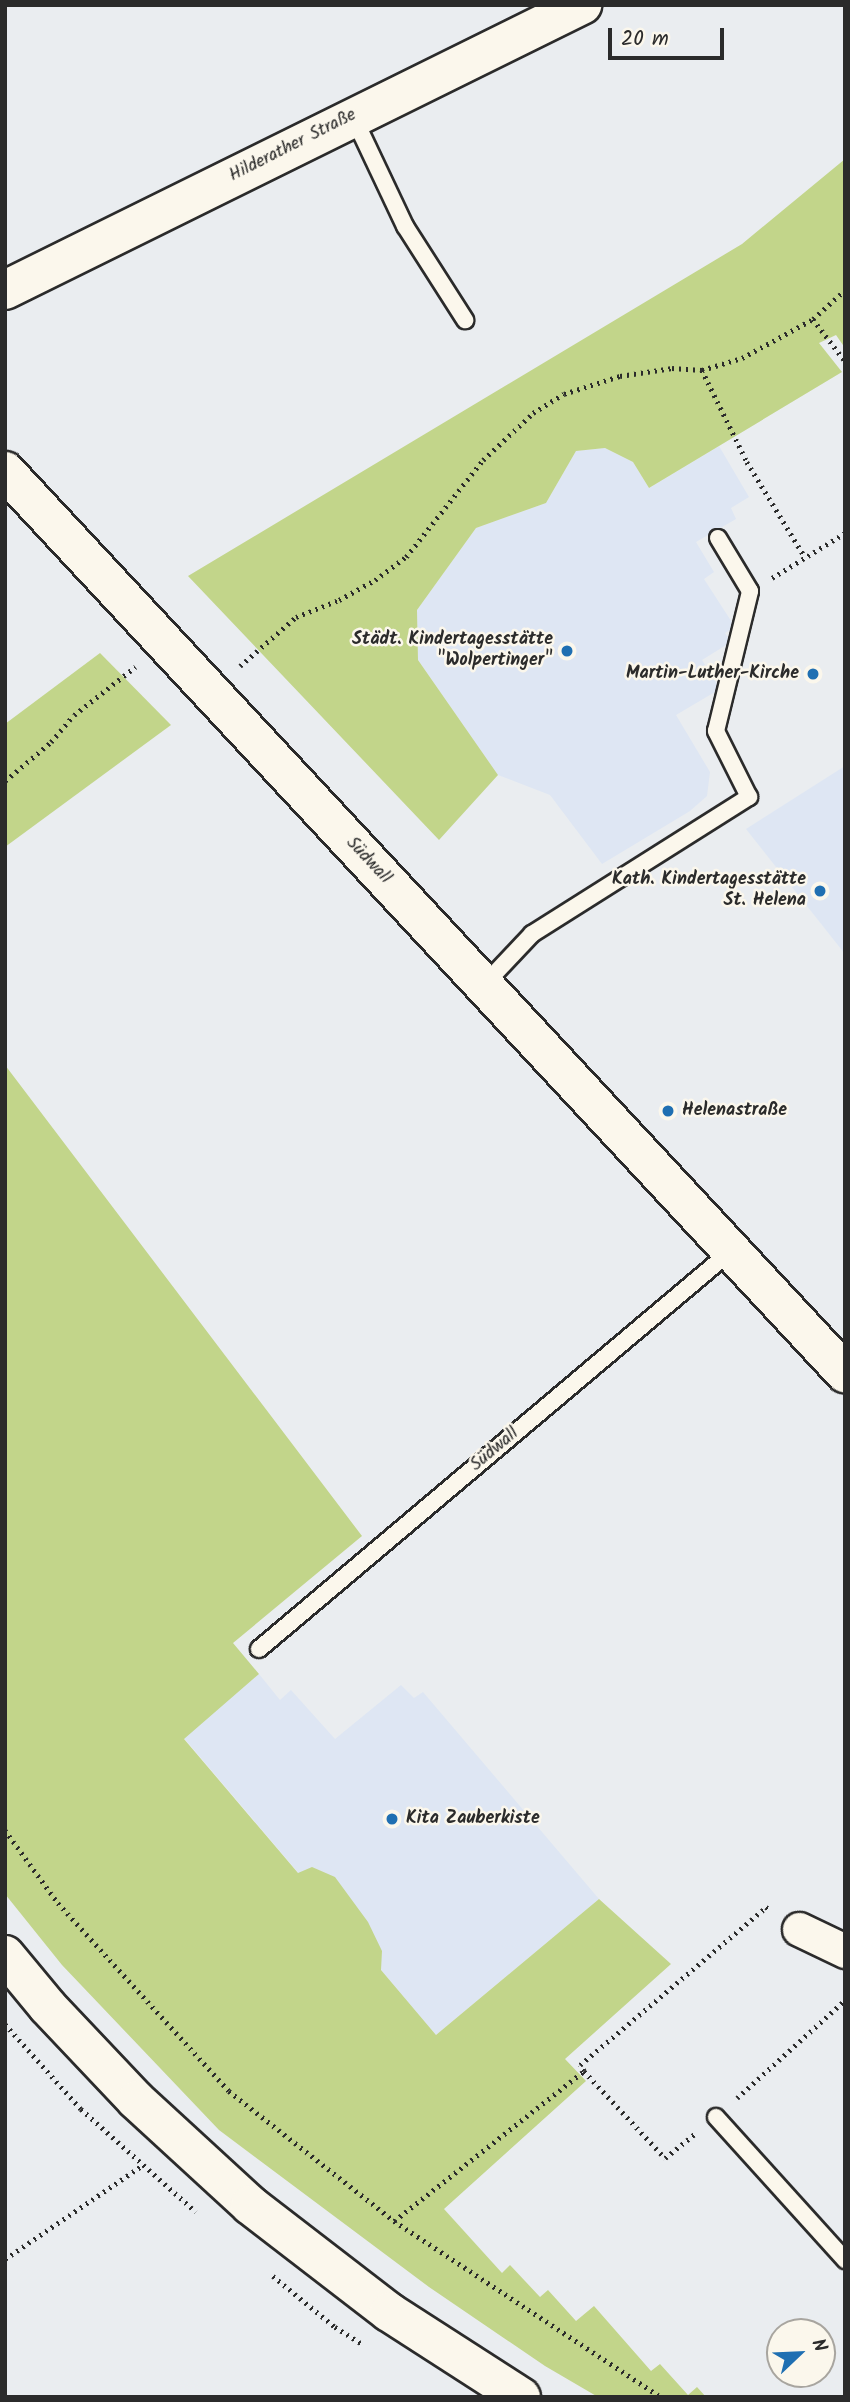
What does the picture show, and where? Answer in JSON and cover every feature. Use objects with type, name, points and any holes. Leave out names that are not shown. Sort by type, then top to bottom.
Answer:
[{"type":"street","name":"Hilderather Straße","points":[[5,290],[582,5]]},
{"type":"street","name":"Südwall","points":[[5,471],[845,1373]]},
{"type":"street","points":[[799,1928],[845,1951]]},
{"type":"street","points":[[5,1955],[48,2007],[136,2100],[250,2205],[389,2312],[522,2397]]},
{"type":"lane","points":[[354,116],[405,226],[465,320]]},
{"type":"lane","points":[[484,985],[532,934],[749,797],[716,732],[750,591],[718,538]]},
{"type":"lane","name":"Südwall","points":[[258,1649],[731,1251]]},
{"type":"lane","points":[[716,2117],[845,2260]]},
{"type":"path","points":[[211,692],[296,617],[339,600],[375,580],[406,557],[483,460],[533,414],[564,394],[620,376],[673,368],[702,370],[742,358],[813,319],[845,290]]},
{"type":"path","points":[[813,319],[845,361]]},
{"type":"path","points":[[702,370],[747,462],[805,557]]},
{"type":"path","points":[[750,591],[845,533]]},
{"type":"path","points":[[5,781],[51,742],[74,715],[166,643]]},
{"type":"path","points":[[5,1830],[58,1903],[229,2091],[394,2221],[661,2397]]},
{"type":"path","points":[[799,1928],[766,1907],[580,2065],[665,2158],[716,2117],[845,2000]]},
{"type":"path","points":[[394,2221],[584,2071]]},
{"type":"path","points":[[5,2259],[143,2165]]},
{"type":"shaded area","name":"Städt. Kindertagesstätte \"Wolpertinger\"","points":[[719,446],[749,497],[731,508],[736,519],[696,542],[714,572],[704,579],[735,627],[725,633],[731,642],[702,660],[720,689],[676,715],[710,772],[707,796],[690,811],[602,864],[550,795],[498,775],[418,660],[417,610],[476,528],[546,503],[576,451],[605,448],[633,462],[649,488]]},
{"type":"shaded area","name":"Kath. Kindertagesstätte St. Helena","points":[[845,766],[845,954],[746,829]]},
{"type":"shaded area","name":"Kita Zauberkiste","points":[[259,1674],[280,1700],[291,1690],[335,1739],[401,1685],[414,1698],[423,1692],[599,1899],[436,2035],[184,1738]]},
{"type":"green space","points":[[845,159],[845,348],[836,335],[819,343],[842,372],[649,488],[633,462],[605,448],[576,451],[546,503],[476,528],[417,610],[418,660],[498,775],[439,840],[188,576],[742,244]]},
{"type":"green space","points":[[100,653],[171,725],[5,847],[5,724]]},
{"type":"green space","points":[[5,1065],[362,1536],[233,1643],[259,1674],[184,1739],[298,1873],[312,1867],[335,1877],[368,1922],[382,1951],[381,1970],[436,2035],[599,1899],[671,1964],[565,2059],[586,2081],[444,2209],[502,2273],[510,2265],[540,2297],[548,2290],[576,2321],[594,2306],[651,2371],[660,2364],[688,2395],[697,2387],[706,2397],[598,2397],[545,2366],[429,2287],[219,2130],[62,1965],[5,1894]]},
{"type":"place","name":"Städt. Kindertagesstätte \"Wolpertinger\"","points":[[567,651]]},
{"type":"place","name":"Martin-Luther-Kirche","points":[[813,674]]},
{"type":"place","name":"Kath. Kindertagesstätte St. Helena","points":[[820,891]]},
{"type":"place","name":"Helenastraße","points":[[668,1111]]},
{"type":"place","name":"Kita Zauberkiste","points":[[392,1819]]}]
